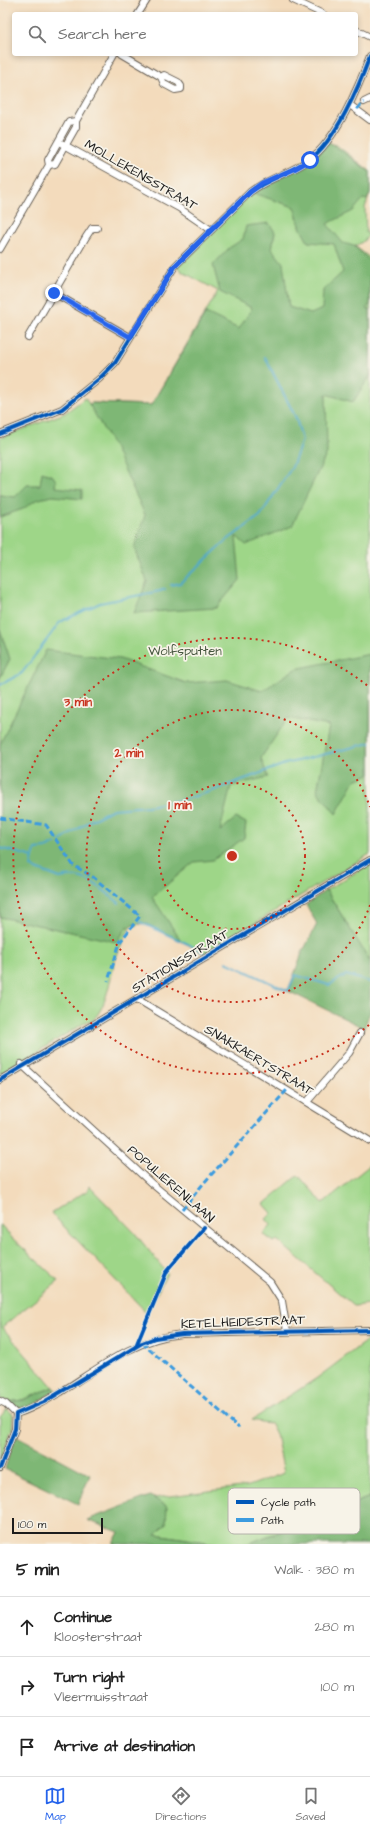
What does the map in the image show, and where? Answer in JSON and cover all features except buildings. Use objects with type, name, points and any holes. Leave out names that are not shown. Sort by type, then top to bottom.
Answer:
[{"type":"street","points":[[139,12],[147,0]]},
{"type":"street","points":[[293,0],[319,12]]},
{"type":"street","points":[[358,31],[370,37]]},
{"type":"street","points":[[49,165],[55,164],[76,127],[76,121],[113,56]]},
{"type":"street","points":[[125,56],[161,77]]},
{"type":"street","points":[[0,434],[62,409],[82,394],[115,363],[175,266],[250,192],[262,183],[294,169],[310,160],[328,141],[350,105],[370,56]]},
{"type":"street","points":[[350,105],[370,120]]},
{"type":"street","points":[[0,249],[49,165],[48,160],[69,122],[76,121]]},
{"type":"street","name":"MOLLEKENSSTRAAT","points":[[59,142],[178,208],[211,230]]},
{"type":"street","points":[[28,338],[86,237],[92,228],[97,228]]},
{"type":"street","points":[[54,293],[130,337]]},
{"type":"street","name":"STATIONSSTRAAT","points":[[0,1080],[22,1065],[137,999],[370,860]]},
{"type":"street","name":"SNAKKAERTSTRAAT","points":[[137,999],[370,1141]]},
{"type":"street","points":[[307,1102],[349,1053],[360,1033]]},
{"type":"street","name":"POPULIERENLAAN","points":[[22,1065],[151,1183],[270,1282],[282,1301],[287,1331]]},
{"type":"street","name":"KETELHEIDESTRAAT","points":[[16,1414],[44,1402],[133,1347],[155,1338],[182,1334],[370,1330]]},
{"type":"street","points":[[0,1401],[6,1404],[16,1414],[15,1429],[0,1468]]},
{"type":"green space","points":[[328,141],[370,172],[370,194],[367,200],[363,199],[353,211],[327,224],[343,243],[354,246],[370,261],[370,304],[366,309],[370,310],[370,376],[353,402],[326,394],[327,453],[292,526],[246,545],[236,536],[240,580],[216,608],[134,613],[147,581],[134,548],[145,515],[115,449],[89,404],[151,405],[206,313],[239,329],[252,308],[220,292],[213,265],[229,248],[243,239],[246,226],[269,223],[275,232],[272,249],[283,263],[289,307],[311,314],[322,309],[323,290],[343,272],[334,244],[308,242],[301,229],[294,207],[250,192],[294,169]]},
{"type":"green space","name":"Wolfsputten","points":[[335,144],[370,171],[370,193],[365,208],[366,233],[369,233],[362,242],[355,246],[370,258],[370,854],[205,953],[144,923],[131,926],[117,955],[108,992],[100,1010],[95,1017],[89,1023],[88,1021],[0,1074],[0,438],[65,413],[85,398],[89,404],[151,405],[218,291],[181,271],[182,270],[175,266],[250,192],[311,167]]},
{"type":"green space","points":[[42,472],[53,476],[56,481],[55,487],[82,490],[82,499],[53,496],[43,498],[36,500],[23,509],[0,517],[0,495],[15,497],[27,485],[40,485]]},
{"type":"green space","points":[[0,629],[10,659],[0,678]]},
{"type":"green space","points":[[46,650],[120,659],[186,683],[227,680],[262,691],[295,669],[370,654],[370,774],[355,780],[336,814],[317,791],[329,726],[288,718],[261,758],[268,777],[231,786],[220,831],[236,818],[246,823],[244,838],[213,860],[194,862],[152,897],[182,942],[144,923],[127,927],[117,942],[0,917],[0,744]]},
{"type":"green space","points":[[370,864],[370,961],[326,890]]},
{"type":"green space","points":[[326,890],[370,961],[370,1012],[364,1028],[288,991],[302,953],[317,924],[306,905]]},
{"type":"green space","points":[[370,1165],[370,1304],[354,1306],[277,1240],[274,1242],[263,1234],[271,1225],[266,1219],[272,1213],[264,1204],[298,1175],[323,1203]]},
{"type":"green space","points":[[89,1186],[134,1232],[167,1273],[147,1313],[51,1213],[88,1190]]},
{"type":"green space","points":[[0,1224],[12,1238],[59,1281],[2,1327],[53,1387],[27,1398],[13,1401],[0,1399]]},
{"type":"green space","points":[[370,1338],[370,1497],[360,1501],[360,1488],[233,1488],[249,1486],[284,1473],[276,1434],[271,1424],[252,1420],[317,1378]]},
{"type":"green space","points":[[53,1387],[56,1390],[34,1405],[17,1411],[7,1402],[23,1400]]},
{"type":"green space","points":[[7,1409],[13,1414],[12,1429],[0,1460],[0,1417]]},
{"type":"green space","points":[[15,1435],[90,1475],[78,1504],[5,1469]]},
{"type":"green space","points":[[228,1489],[228,1534],[273,1534],[247,1544],[218,1544],[155,1534],[154,1498]]},
{"type":"green space","points":[[150,1496],[167,1506],[166,1524],[156,1534],[218,1544],[113,1544],[119,1532],[87,1520]]},
{"type":"green space","points":[[370,1497],[370,1544],[247,1544],[273,1534],[360,1534],[360,1501]]},
{"type":"waterway","points":[[171,585],[180,583],[226,541],[260,516],[292,467],[302,440],[296,418],[265,357]]},
{"type":"waterway","points":[[0,685],[22,673],[60,622],[100,603],[165,589]]},
{"type":"waterway","points":[[60,841],[90,821],[113,809],[148,806],[186,799],[285,764],[370,743]]},
{"type":"waterway","points":[[33,857],[36,849],[46,848],[56,843]]},
{"type":"waterway","points":[[0,848],[33,857],[31,867],[60,878],[69,876],[92,882],[119,903]]},
{"type":"waterway","points":[[140,922],[204,953]]},
{"type":"waterway","points":[[226,962],[288,991],[295,975],[329,985],[346,975],[370,982]]},
{"type":"marked path","points":[[357,109],[364,102]]},
{"type":"marked path","points":[[0,818],[46,825],[73,865],[93,877],[140,916],[120,942],[108,981]]},
{"type":"marked path","points":[[182,1210],[203,1184],[287,1090]]},
{"type":"marked path","points":[[142,1343],[239,1428]]},
{"type":"cycle path","points":[[0,434],[62,409],[99,379],[115,363],[175,266],[250,192],[265,182],[309,160],[319,151],[346,112],[370,56]]},
{"type":"cycle path","points":[[0,1080],[370,860]]},
{"type":"cycle path","points":[[136,1346],[167,1271],[204,1228]]},
{"type":"cycle path","points":[[0,1468],[15,1429],[16,1414],[44,1402],[142,1343],[155,1338],[182,1334],[370,1330]]},
{"type":"route","points":[[54,293],[130,337],[166,277],[211,230],[250,192],[262,183],[294,169],[310,160]]}]
